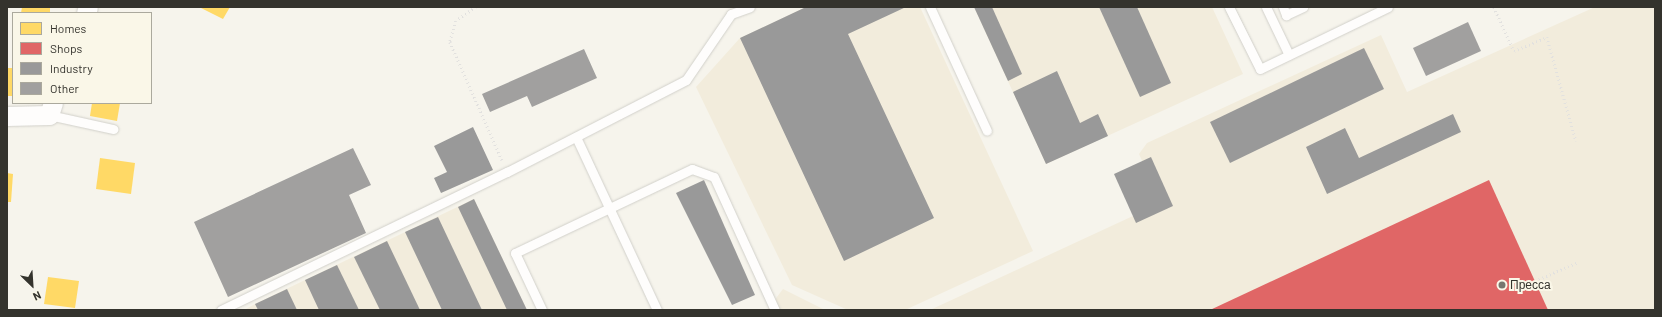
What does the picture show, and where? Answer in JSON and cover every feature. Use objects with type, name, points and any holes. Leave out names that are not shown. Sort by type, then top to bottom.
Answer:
[{"type":"street","points":[[7,116],[51,109]]},
{"type":"lane","points":[[221,310],[507,172],[686,80],[731,14],[750,7]]},
{"type":"lane","points":[[930,7],[988,131]]},
{"type":"lane","points":[[1229,7],[1260,68],[1388,7]]},
{"type":"lane","points":[[1266,7],[1289,55]]},
{"type":"lane","points":[[1282,7],[1286,15],[1303,7]]},
{"type":"lane","points":[[51,109],[113,129]]},
{"type":"lane","points":[[576,137],[657,310]]},
{"type":"lane","points":[[542,310],[515,253],[692,169],[714,177],[775,310]]},
{"type":"path","points":[[476,7],[456,21],[450,42],[507,172]]},
{"type":"path","points":[[1494,7],[1514,51],[1547,37],[1576,141]]},
{"type":"path","points":[[1535,281],[1578,262]]},
{"type":"shaded area","points":[[806,7],[920,7],[1033,251],[905,310],[848,310],[792,285],[696,87],[740,38]]},
{"type":"shaded area","points":[[974,7],[1212,7],[1243,74],[1046,164]]},
{"type":"shaded area","points":[[1595,7],[1655,7],[1655,310],[930,310],[1161,203],[1139,154],[1147,143],[1381,35],[1407,92]]},
{"type":"shaded area","points":[[474,199],[527,310],[244,310],[255,304]]},
{"type":"shaded area","points":[[783,289],[825,310],[767,310]]},
{"type":"building: Homes","points":[[22,7],[50,7],[50,12],[21,12]]},
{"type":"building: Homes","points":[[199,7],[230,7],[223,19]]},
{"type":"building: Homes","points":[[7,68],[12,68],[12,96],[7,96]]},
{"type":"building: Homes","points":[[92,104],[120,104],[117,121],[90,116]]},
{"type":"building: Homes","points":[[100,158],[135,163],[131,194],[96,189]]},
{"type":"building: Homes","points":[[7,173],[13,174],[11,202],[7,202]]},
{"type":"building: Homes","points":[[48,277],[79,281],[75,308],[44,304]]},
{"type":"building: Shops","points":[[1489,180],[1548,310],[1210,310]]},
{"type":"building: Industry","points":[[806,7],[906,7],[848,34],[934,218],[844,261],[740,38]]},
{"type":"building: Industry","points":[[974,7],[992,7],[1022,74],[1008,81]]},
{"type":"building: Industry","points":[[1099,7],[1137,7],[1171,83],[1140,97]]},
{"type":"building: Industry","points":[[1364,48],[1384,89],[1230,163],[1210,122]]},
{"type":"building: Industry","points":[[1057,71],[1080,123],[1098,114],[1108,136],[1046,164],[1013,92]]},
{"type":"building: Industry","points":[[1453,114],[1461,132],[1327,194],[1306,147],[1345,128],[1359,158]]},
{"type":"building: Industry","points":[[473,127],[493,170],[441,193],[434,178],[447,172],[434,146]]},
{"type":"building: Industry","points":[[1151,157],[1173,206],[1136,223],[1114,174]]},
{"type":"building: Industry","points":[[704,180],[755,295],[732,305],[676,193]]},
{"type":"building: Industry","points":[[474,199],[527,310],[507,310],[458,207]]},
{"type":"building: Industry","points":[[438,217],[482,310],[442,310],[405,232]]},
{"type":"building: Industry","points":[[387,241],[420,310],[380,310],[354,257]]},
{"type":"building: Industry","points":[[337,265],[359,310],[319,310],[305,280]]},
{"type":"building: Industry","points":[[287,289],[297,310],[258,310],[255,304]]},
{"type":"building: Other","points":[[1468,22],[1481,51],[1426,76],[1413,48]]},
{"type":"building: Other","points":[[584,49],[597,78],[532,107],[527,96],[490,112],[482,94]]},
{"type":"building: Other","points":[[353,148],[371,185],[349,195],[366,233],[228,297],[194,222]]},
{"type":"place","name":"Пресса","points":[[1502,285]]}]
